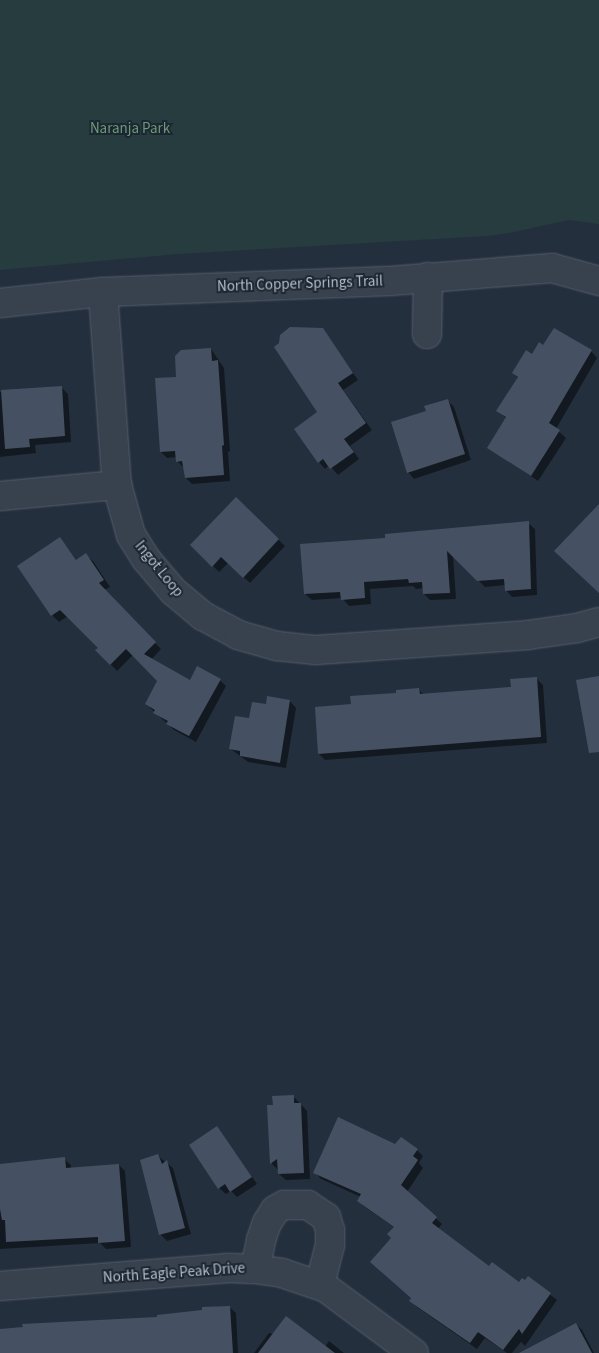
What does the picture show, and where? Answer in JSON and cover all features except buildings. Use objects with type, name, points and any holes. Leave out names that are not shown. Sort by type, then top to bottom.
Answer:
[{"type":"street","name":"North Copper Springs Trail","points":[[0,303],[103,292],[428,277],[552,268],[599,281]]},
{"type":"street","points":[[428,277],[428,334]]},
{"type":"street","name":"Ingot Loop","points":[[103,292],[117,485],[131,535],[146,559],[172,591],[203,616],[238,635],[277,646],[316,650],[528,635],[577,628],[599,622]]},
{"type":"street","points":[[0,496],[117,485]]},
{"type":"street","points":[[255,1269],[261,1240],[267,1223],[275,1210],[284,1205],[308,1205],[326,1217],[330,1230],[330,1245],[320,1284]]},
{"type":"street","name":"North Eagle Peak Drive","points":[[0,1286],[229,1268],[282,1273],[320,1284],[414,1353]]},
{"type":"green space","name":"Naranja Park","points":[[0,0],[599,0],[599,224],[569,220],[487,236],[178,254],[0,270]]}]
